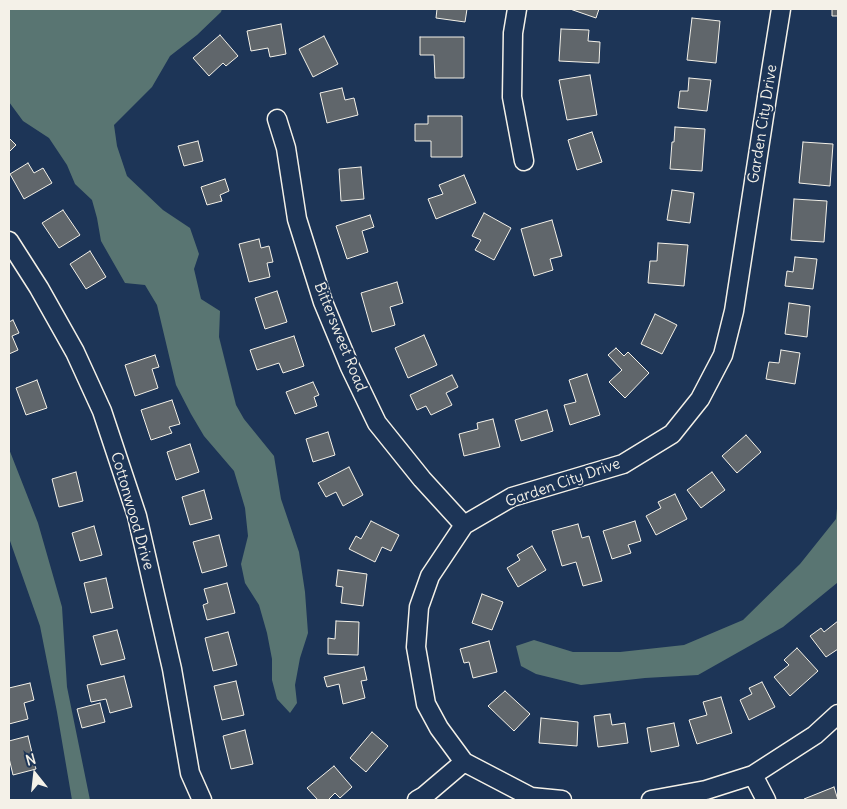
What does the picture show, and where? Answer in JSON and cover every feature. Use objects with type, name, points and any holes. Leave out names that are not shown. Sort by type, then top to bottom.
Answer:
[{"type":"street","points":[[517,9],[513,33],[512,97],[524,161]]},
{"type":"street","name":"Garden City Drive","points":[[562,800],[531,797],[464,762],[439,728],[426,704],[416,647],[419,607],[430,576],[464,525],[512,497],[623,464],[672,434],[700,399],[723,355],[734,311],[781,9]]},
{"type":"street","name":"Bittersweet Road","points":[[278,119],[286,148],[298,219],[323,302],[350,367],[378,423],[422,479],[464,525]]},
{"type":"street","name":"Cottonwood Drive","points":[[9,241],[39,288],[75,352],[102,411],[137,516],[172,669],[190,773],[202,800]]},
{"type":"street","points":[[651,800],[706,790],[754,775],[815,735],[838,714]]},
{"type":"street","points":[[417,800],[464,762]]},
{"type":"street","points":[[754,775],[766,800]]},
{"type":"green space","points":[[9,9],[222,9],[197,35],[170,56],[152,87],[114,125],[117,146],[127,176],[163,210],[190,228],[199,254],[194,269],[201,299],[220,311],[219,337],[236,405],[244,419],[274,456],[281,499],[299,552],[305,592],[308,633],[300,658],[295,685],[297,703],[290,713],[277,699],[272,680],[272,659],[267,633],[259,605],[245,583],[241,564],[248,536],[245,508],[234,471],[204,436],[176,385],[157,305],[145,285],[125,283],[101,241],[92,200],[75,184],[67,165],[49,138],[23,121],[9,102]]},
{"type":"green space","points":[[9,449],[38,523],[62,607],[67,687],[90,800],[72,800],[40,626],[9,538]]},
{"type":"green space","points":[[838,498],[837,583],[783,627],[698,675],[645,678],[581,685],[536,674],[521,666],[516,646],[534,640],[573,652],[620,652],[684,645],[743,620],[800,564],[836,519]]},
{"type":"building","points":[[437,9],[467,9],[465,22],[436,18]]},
{"type":"building","points":[[570,9],[599,9],[596,18]]},
{"type":"building","points":[[832,9],[838,9],[838,16],[832,16]]},
{"type":"building","points":[[692,18],[720,21],[716,63],[687,60]]},
{"type":"building","points":[[281,24],[286,54],[270,57],[268,48],[251,51],[247,31]]},
{"type":"building","points":[[561,29],[589,30],[588,41],[600,42],[599,63],[559,61]]},
{"type":"building","points":[[220,35],[238,56],[226,66],[223,63],[209,76],[193,58]]},
{"type":"building","points":[[324,36],[338,64],[313,77],[299,49]]},
{"type":"building","points":[[420,37],[464,37],[464,78],[435,78],[434,55],[420,55]]},
{"type":"building","points":[[590,75],[597,115],[567,120],[559,80]]},
{"type":"building","points":[[689,78],[711,80],[707,111],[678,108],[680,91],[688,91]]},
{"type":"building","points":[[342,88],[345,100],[354,98],[358,115],[327,123],[320,93]]},
{"type":"building","points":[[428,116],[462,116],[462,157],[431,157],[431,141],[415,141],[415,124],[428,124]]},
{"type":"building","points":[[675,127],[705,129],[702,171],[670,169]]},
{"type":"building","points":[[592,132],[602,162],[577,170],[568,140]]},
{"type":"building","points":[[9,138],[16,145],[9,152]]},
{"type":"building","points":[[198,141],[203,161],[184,166],[178,146]]},
{"type":"building","points":[[803,142],[833,144],[830,186],[799,183]]},
{"type":"building","points":[[28,163],[34,173],[43,168],[52,183],[24,199],[10,174]]},
{"type":"building","points":[[361,167],[364,199],[341,201],[339,169]]},
{"type":"building","points":[[464,175],[476,203],[436,219],[428,199],[443,194],[439,185]]},
{"type":"building","points":[[225,179],[229,191],[220,195],[222,201],[207,205],[201,187]]},
{"type":"building","points":[[672,190],[694,193],[690,223],[667,220]]},
{"type":"building","points":[[794,199],[827,201],[824,242],[791,240]]},
{"type":"building","points":[[63,210],[80,235],[59,248],[42,223]]},
{"type":"building","points":[[484,213],[511,228],[494,260],[475,250],[481,240],[472,236]]},
{"type":"building","points":[[370,215],[374,227],[362,231],[368,252],[347,259],[336,226]]},
{"type":"building","points":[[552,220],[562,256],[550,259],[553,270],[534,276],[521,229]]},
{"type":"building","points":[[259,239],[261,248],[269,246],[273,262],[267,263],[270,277],[249,282],[239,244]]},
{"type":"building","points":[[658,243],[688,245],[684,286],[648,283],[650,261],[657,261]]},
{"type":"building","points":[[90,251],[106,277],[86,289],[70,264]]},
{"type":"building","points":[[795,257],[817,259],[813,289],[785,286],[787,271],[793,272]]},
{"type":"building","points":[[397,282],[403,303],[390,307],[395,325],[372,332],[361,293]]},
{"type":"building","points":[[277,291],[287,322],[265,329],[255,298]]},
{"type":"building","points":[[789,303],[810,306],[807,337],[785,334]]},
{"type":"building","points":[[655,314],[677,325],[662,354],[641,344]]},
{"type":"building","points":[[13,320],[19,333],[12,336],[18,350],[9,354],[9,322]]},
{"type":"building","points":[[424,335],[437,365],[408,378],[395,348]]},
{"type":"building","points":[[294,336],[304,366],[283,373],[279,363],[257,370],[250,350]]},
{"type":"building","points":[[616,348],[624,356],[628,352],[649,373],[625,398],[609,382],[622,370],[608,355]]},
{"type":"building","points":[[781,350],[800,353],[795,384],[766,379],[769,362],[779,363]]},
{"type":"building","points":[[155,355],[159,367],[152,369],[158,388],[135,396],[125,365]]},
{"type":"building","points":[[587,374],[600,415],[570,425],[564,405],[576,402],[569,380]]},
{"type":"building","points":[[452,375],[458,387],[446,393],[452,405],[431,415],[426,406],[417,410],[410,395]]},
{"type":"building","points":[[37,380],[47,408],[26,415],[16,388]]},
{"type":"building","points":[[313,382],[319,395],[314,397],[317,406],[295,414],[286,392]]},
{"type":"building","points":[[172,400],[180,424],[169,427],[172,433],[151,440],[141,410]]},
{"type":"building","points":[[547,410],[553,431],[521,441],[515,420]]},
{"type":"building","points":[[493,419],[500,447],[464,456],[459,434],[478,429],[477,423]]},
{"type":"building","points":[[328,432],[335,455],[313,462],[306,439]]},
{"type":"building","points":[[746,435],[761,452],[737,473],[722,456]]},
{"type":"building","points":[[190,444],[199,472],[176,480],[167,452]]},
{"type":"building","points":[[349,467],[363,495],[343,506],[336,492],[326,497],[318,483]]},
{"type":"building","points":[[76,472],[83,501],[59,507],[52,479]]},
{"type":"building","points":[[712,472],[725,490],[701,508],[687,490]]},
{"type":"building","points":[[204,490],[212,519],[190,525],[182,497]]},
{"type":"building","points":[[675,494],[687,519],[656,535],[646,516],[661,508],[658,502]]},
{"type":"building","points":[[371,521],[399,535],[391,551],[382,547],[375,562],[349,549],[356,536],[361,539]]},
{"type":"building","points":[[635,521],[641,541],[628,545],[631,553],[612,559],[603,531]]},
{"type":"building","points":[[578,524],[582,538],[589,536],[602,581],[583,586],[576,562],[562,566],[552,531]]},
{"type":"building","points":[[94,526],[102,555],[80,561],[72,533]]},
{"type":"building","points":[[219,535],[227,566],[202,573],[193,542]]},
{"type":"building","points":[[532,546],[546,570],[518,587],[507,568],[520,560],[517,555]]},
{"type":"building","points":[[338,570],[367,574],[363,606],[341,603],[343,587],[336,586]]},
{"type":"building","points":[[106,578],[113,608],[91,613],[84,583]]},
{"type":"building","points":[[227,583],[235,613],[207,620],[203,605],[208,603],[204,589]]},
{"type":"building","points":[[482,594],[503,602],[492,630],[472,623]]},
{"type":"building","points":[[336,621],[359,622],[358,655],[328,654],[328,638],[335,639]]},
{"type":"building","points":[[838,621],[838,649],[826,657],[810,636],[821,628],[824,632]]},
{"type":"building","points":[[117,630],[125,659],[101,665],[93,636]]},
{"type":"building","points":[[228,632],[237,665],[213,671],[205,638]]},
{"type":"building","points":[[489,641],[497,672],[473,678],[469,662],[464,663],[460,649]]},
{"type":"building","points":[[797,648],[818,671],[790,696],[774,677],[789,665],[784,660]]},
{"type":"building","points":[[364,667],[367,680],[361,681],[365,698],[343,704],[339,684],[327,687],[324,677]]},
{"type":"building","points":[[124,676],[132,707],[110,713],[106,699],[91,702],[87,685]]},
{"type":"building","points":[[236,681],[244,715],[222,720],[214,686]]},
{"type":"building","points":[[762,682],[775,707],[749,720],[740,700],[752,694],[749,688]]},
{"type":"building","points":[[30,683],[34,700],[24,703],[28,719],[9,724],[9,688]]},
{"type":"building","points":[[505,691],[530,714],[514,731],[488,706]]},
{"type":"building","points":[[721,697],[732,733],[697,744],[689,720],[707,715],[703,702]]},
{"type":"building","points":[[100,703],[105,722],[82,728],[77,709]]},
{"type":"building","points":[[610,714],[612,725],[625,723],[628,743],[598,747],[594,716]]},
{"type":"building","points":[[541,718],[578,722],[577,746],[539,743]]},
{"type":"building","points":[[674,723],[679,746],[651,752],[647,728]]},
{"type":"building","points":[[245,730],[253,764],[231,769],[223,736]]},
{"type":"building","points":[[372,732],[388,746],[366,772],[350,758]]},
{"type":"building","points":[[28,736],[36,769],[13,775],[9,758],[9,741]]},
{"type":"building","points":[[334,766],[352,787],[340,798],[335,793],[328,800],[318,800],[307,788]]},
{"type":"building","points":[[834,787],[838,800],[804,799]]}]
